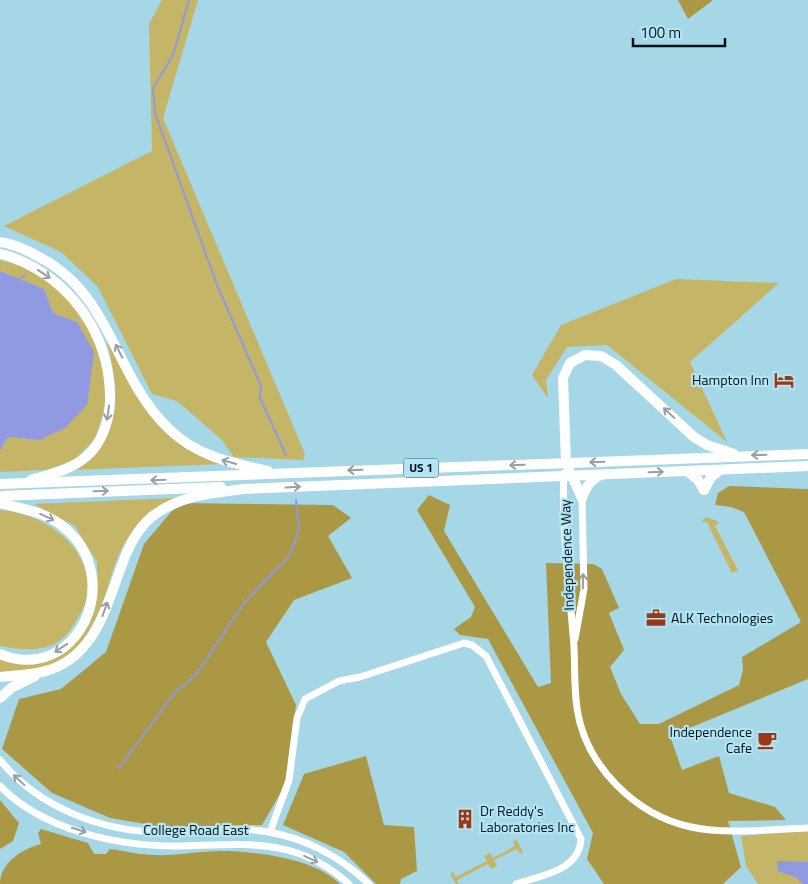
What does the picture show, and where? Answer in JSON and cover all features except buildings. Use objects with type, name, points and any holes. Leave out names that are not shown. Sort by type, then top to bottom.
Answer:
[{"type":"highway","points":[[0,242],[28,251],[45,260],[60,270],[83,291],[100,315],[141,394],[168,429],[187,444],[207,455],[230,463],[276,472]]},
{"type":"highway","points":[[0,254],[24,262],[46,275],[62,287],[80,306],[100,342],[108,370],[110,409],[106,425],[93,449],[76,465],[19,483]]},
{"type":"highway","points":[[582,498],[568,475],[566,463],[563,378],[570,363],[585,355],[602,356],[616,364],[694,437],[707,445],[739,456]]},
{"type":"highway","name":"US 1","points":[[0,484],[244,476],[276,472],[808,454]]},
{"type":"highway","name":"US 1","points":[[0,496],[211,487],[244,489],[808,466]]},
{"type":"highway","points":[[687,471],[698,480],[704,490],[711,477],[720,470]]},
{"type":"highway","points":[[582,498],[587,486],[593,479],[603,474]]},
{"type":"highway","points":[[0,698],[12,688],[42,672],[65,664],[91,640],[100,624],[133,538],[156,513],[180,500],[244,489]]},
{"type":"highway","points":[[0,503],[39,514],[59,523],[74,536],[86,552],[93,574],[94,588],[91,610],[82,628],[69,642],[55,652],[38,658],[22,659],[0,654]]},
{"type":"highway","points":[[0,677],[42,672]]},
{"type":"street","name":"Independence Way","points":[[568,475],[570,621],[574,647],[577,709],[585,738],[595,758],[612,781],[635,802],[663,818],[691,827],[735,831],[808,828]]},
{"type":"street","name":"Independence Way","points":[[574,647],[584,589],[582,498]]},
{"type":"street","points":[[270,832],[289,780],[298,718],[305,699],[339,681],[360,677],[456,644],[464,643],[472,645],[486,656],[581,839],[580,849],[576,857],[568,865],[516,884]]},
{"type":"street","name":"College Road East","points":[[0,760],[23,784],[41,798],[54,806],[99,824],[163,833],[252,830],[270,832],[312,845],[332,855],[368,884]]},
{"type":"street","name":"College Road East","points":[[0,786],[33,812],[62,825],[108,839],[140,844],[175,846],[224,843],[268,845],[310,858],[327,867],[349,884]]},
{"type":"shaded area","points":[[162,0],[198,0],[163,118],[305,454],[303,460],[234,457],[221,439],[177,401],[152,394],[98,287],[61,252],[4,226],[152,151],[149,24]]},
{"type":"shaded area","points":[[678,0],[713,0],[688,19]]},
{"type":"shaded area","points":[[0,260],[33,270],[78,306],[102,351],[106,405],[95,439],[74,460],[46,470],[0,472],[0,450],[8,437],[39,440],[77,322],[53,313],[44,289],[0,271]]},
{"type":"shaded area","points":[[676,279],[779,283],[690,362],[727,442],[607,345],[567,347],[546,380],[548,398],[532,375],[561,325]]},
{"type":"shaded area","points":[[104,328],[162,426],[186,449],[222,464],[70,470],[101,442],[111,426],[116,399],[115,384]]},
{"type":"shaded area","points":[[729,486],[808,489],[808,679],[670,736],[682,770],[719,756],[729,793],[775,807],[786,820],[728,821],[741,867],[723,884],[604,884],[587,859],[593,833],[488,639],[460,635],[454,629],[471,617],[475,607],[417,510],[429,495],[450,505],[444,531],[538,687],[551,683],[546,563],[593,564],[602,569],[619,608],[609,613],[624,650],[610,667],[621,694],[640,724],[659,724],[739,685],[743,670],[742,657],[801,622],[744,512],[731,507],[715,505],[718,493]]},
{"type":"shaded area","points":[[174,498],[142,521],[123,546],[98,616],[90,632],[79,647],[56,663],[32,669],[0,672],[0,659],[25,663],[76,642],[89,625],[95,610],[98,593],[97,562],[75,526],[34,504]]},
{"type":"shaded area","points":[[182,503],[333,505],[351,518],[328,536],[352,578],[294,600],[266,642],[296,705],[285,785],[262,825],[163,827],[110,818],[52,793],[2,749],[19,699],[61,689],[106,652],[144,544],[171,512]]},
{"type":"shaded area","points":[[0,510],[18,513],[52,527],[77,552],[85,568],[88,585],[85,604],[66,635],[48,647],[26,649],[0,646]]},
{"type":"shaded area","points":[[706,517],[719,522],[715,526],[738,570],[732,573],[707,522],[701,522]]},
{"type":"shaded area","points":[[366,756],[384,825],[414,827],[417,871],[401,879],[400,884],[376,884],[344,852],[283,825],[304,774]]},
{"type":"shaded area","points":[[0,800],[19,823],[13,841],[0,849]]},
{"type":"shaded area","points":[[41,829],[88,843],[94,854],[106,854],[110,849],[149,855],[220,851],[250,852],[284,858],[316,868],[340,884],[0,884],[4,870],[13,858],[27,849],[41,844],[38,833]]},
{"type":"shaded area","points":[[808,830],[808,884],[758,884],[746,866],[741,836]]},
{"type":"shaded area","points":[[516,839],[523,852],[520,854],[517,849],[494,860],[497,866],[491,869],[488,864],[457,880],[459,884],[456,884],[450,874],[453,872],[456,877],[487,861],[484,856],[490,853],[493,858],[515,846],[513,841]]},
{"type":"water","points":[[0,271],[44,289],[53,313],[77,322],[94,352],[87,405],[65,428],[39,440],[8,437],[0,450]]},
{"type":"water","points":[[777,861],[808,862],[808,884],[803,884],[795,877],[778,871]]},
{"type":"waterway","points":[[189,0],[173,55],[153,88],[155,113],[217,285],[261,386],[260,398],[286,455]]},
{"type":"waterway","points":[[20,279],[25,275]]},
{"type":"waterway","points":[[119,768],[175,692],[195,676],[243,604],[290,555],[299,529],[296,500]]},
{"type":"place","name":"Hampton Inn","points":[[784,380]]},
{"type":"place","name":"ALK Technologies","points":[[656,618]]},
{"type":"place","name":"Independence Cafe","points":[[767,740]]},
{"type":"place","name":"Dr Reddy's Laboratories Inc","points":[[465,819]]}]
